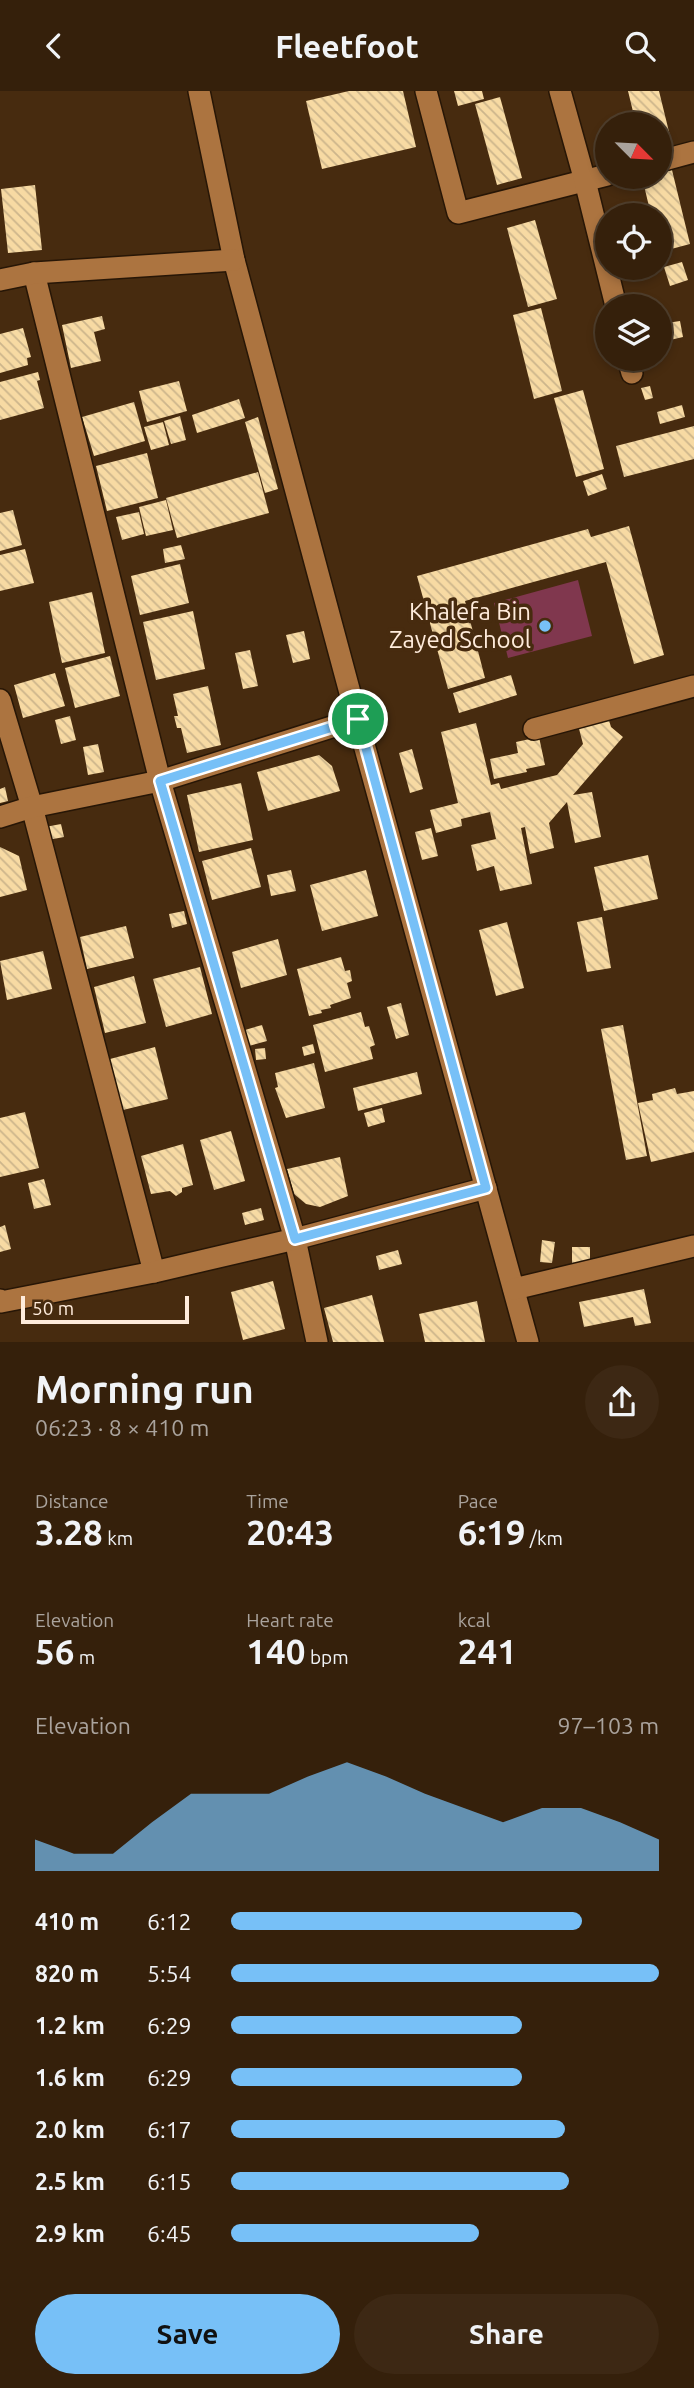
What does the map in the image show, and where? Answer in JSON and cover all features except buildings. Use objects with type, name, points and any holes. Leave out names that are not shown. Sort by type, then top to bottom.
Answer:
[{"type":"street","points":[[199,91],[234,260],[528,1342]]},
{"type":"street","points":[[426,91],[458,213],[595,178]]},
{"type":"street","points":[[560,91],[613,294]]},
{"type":"street","points":[[672,158],[694,152]]},
{"type":"street","points":[[0,280],[34,273],[234,260]]},
{"type":"street","points":[[34,273],[160,781],[295,1239],[317,1342]]},
{"type":"street","points":[[534,729],[694,686]]},
{"type":"street","points":[[0,700],[32,807],[154,1272]]},
{"type":"street","points":[[0,817],[32,807],[160,781],[358,719]]},
{"type":"street","points":[[0,1300],[1,1302],[154,1272],[295,1239],[486,1188]]},
{"type":"street","points":[[514,1289],[694,1247]]},
{"type":"shaded area","points":[[578,580],[592,636],[508,658],[494,603]]},
{"type":"place","name":"Khalefa Bin Zayed School","points":[[545,626]]},
{"type":"route","points":[[358,719],[486,1188],[295,1239],[160,781],[358,719]]}]
